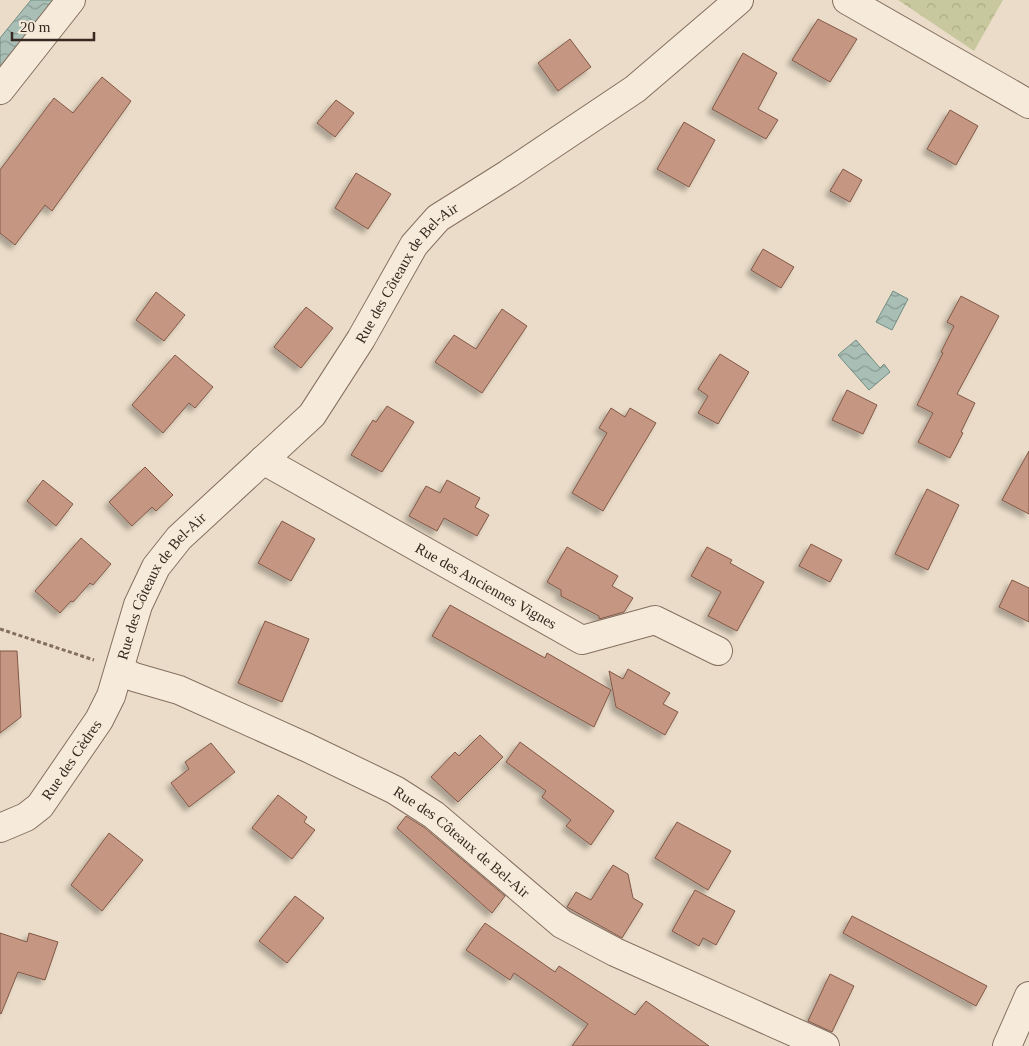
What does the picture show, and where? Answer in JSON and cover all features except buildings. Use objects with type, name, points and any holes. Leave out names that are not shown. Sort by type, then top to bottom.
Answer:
[{"type":"street","points":[[0,90],[72,0]]},
{"type":"street","name":"Rue des Côteaux de Bel-Air","points":[[739,0],[635,89],[516,169],[438,218],[414,245],[361,339],[312,415],[178,538],[156,567],[138,606],[120,670],[134,677],[180,690],[395,790],[434,815],[562,924],[615,952],[825,1046]]},
{"type":"street","points":[[847,0],[1029,104]]},
{"type":"street","name":"Rue des Anciennes Vignes","points":[[263,460],[582,640],[655,620],[718,651]]},
{"type":"street","name":"Rue des Cèdres","points":[[0,828],[26,817],[40,806],[99,720],[112,696],[120,670]]},
{"type":"street","points":[[1007,1046],[1029,996]]},
{"type":"path","points":[[0,629],[120,670]]},
{"type":"green space","points":[[898,0],[1003,0],[974,51]]},
{"type":"water","points":[[31,0],[55,0],[0,67],[0,38]]},
{"type":"water","points":[[893,291],[908,299],[892,330],[876,322]]},
{"type":"water","points":[[856,340],[880,368],[884,364],[890,372],[869,390],[838,355]]}]
